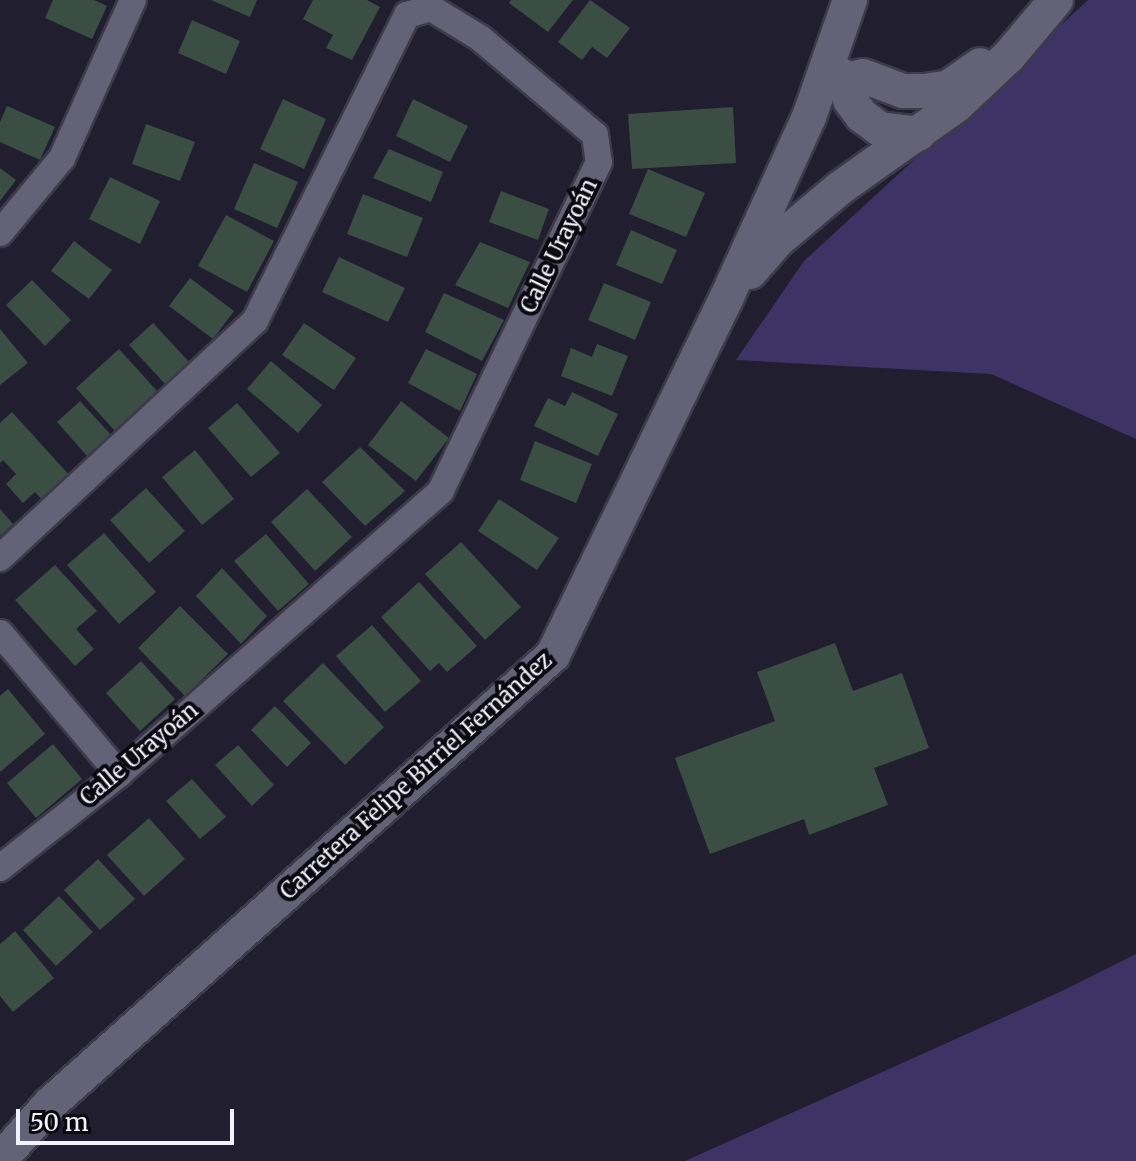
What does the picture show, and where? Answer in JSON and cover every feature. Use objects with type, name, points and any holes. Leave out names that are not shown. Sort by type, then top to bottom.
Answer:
[{"type":"street","points":[[0,233],[62,158],[133,0]]},
{"type":"street","name":"Carretera Felipe Birriel Fernández","points":[[0,1160],[50,1104],[553,655],[726,299],[809,117],[837,72],[850,0]]},
{"type":"street","points":[[837,72],[863,76],[903,91],[949,87],[973,72],[1047,0]]},
{"type":"street","points":[[726,299],[777,241],[840,188],[956,106],[1009,56],[1056,0]]},
{"type":"street","name":"Calle Urayoán","points":[[0,558],[255,321],[407,15],[431,8],[480,38],[595,135],[599,162],[441,491],[119,774],[0,868]]},
{"type":"street","points":[[837,72],[850,100],[862,116],[880,129],[919,134]]},
{"type":"street","points":[[0,633],[119,774]]},
{"type":"shaded area","points":[[1088,0],[1136,0],[1136,439],[991,374],[736,360],[804,261]]},
{"type":"shaded area","points":[[1136,954],[1136,1161],[685,1161],[1062,991]]},
{"type":"building","points":[[53,0],[94,0],[107,6],[92,39],[45,18]]},
{"type":"building","points":[[211,0],[257,0],[250,17]]},
{"type":"building","points":[[313,0],[367,0],[380,7],[352,60],[326,48],[333,35],[303,19]]},
{"type":"building","points":[[511,0],[573,0],[548,32],[509,3]]},
{"type":"building","points":[[590,0],[630,28],[607,58],[592,47],[582,60],[558,42]]},
{"type":"building","points":[[192,20],[240,41],[226,74],[178,53]]},
{"type":"building","points":[[283,99],[326,119],[304,169],[260,149]]},
{"type":"building","points":[[413,99],[468,126],[450,162],[396,136]]},
{"type":"building","points":[[7,106],[55,127],[40,160],[0,142],[0,122]]},
{"type":"building","points":[[733,107],[736,163],[632,169],[628,114]]},
{"type":"building","points":[[146,124],[195,142],[180,181],[132,164]]},
{"type":"building","points":[[389,149],[443,172],[431,202],[373,178]]},
{"type":"building","points":[[254,163],[298,182],[277,228],[234,209]]},
{"type":"building","points":[[0,168],[16,180],[0,201]]},
{"type":"building","points":[[648,169],[705,193],[686,237],[629,214]]},
{"type":"building","points":[[110,177],[160,201],[140,244],[89,219]]},
{"type":"building","points":[[501,191],[549,209],[538,240],[489,222]]},
{"type":"building","points":[[363,194],[423,218],[407,257],[347,234]]},
{"type":"building","points":[[226,215],[274,241],[247,292],[198,266]]},
{"type":"building","points":[[631,230],[677,250],[662,284],[616,265]]},
{"type":"building","points":[[74,241],[112,270],[89,299],[51,271]]},
{"type":"building","points":[[480,242],[530,262],[508,308],[455,285]]},
{"type":"building","points":[[339,257],[405,288],[388,322],[322,292]]},
{"type":"building","points":[[190,278],[234,311],[213,339],[169,306]]},
{"type":"building","points":[[32,280],[71,320],[45,346],[6,305]]},
{"type":"building","points":[[604,283],[651,302],[635,340],[588,320]]},
{"type":"building","points":[[444,293],[504,320],[482,361],[425,332]]},
{"type":"building","points":[[153,323],[191,364],[167,386],[129,345]]},
{"type":"building","points":[[304,323],[356,358],[334,390],[282,355]]},
{"type":"building","points":[[0,329],[28,363],[0,385]]},
{"type":"building","points":[[597,344],[628,356],[612,396],[561,376],[571,348],[592,357]]},
{"type":"building","points":[[119,349],[158,392],[115,431],[76,388]]},
{"type":"building","points":[[426,349],[477,374],[460,411],[408,383]]},
{"type":"building","points":[[271,361],[322,405],[298,433],[247,389]]},
{"type":"building","points":[[572,392],[618,414],[598,456],[534,426],[548,398],[565,406]]},
{"type":"building","points":[[80,401],[111,435],[87,456],[57,422]]},
{"type":"building","points":[[401,401],[449,438],[416,481],[368,445]]},
{"type":"building","points":[[237,403],[280,453],[251,477],[208,428]]},
{"type":"building","points":[[12,412],[71,477],[44,502],[35,492],[23,503],[6,484],[16,474],[3,460],[0,463],[0,423]]},
{"type":"building","points":[[535,441],[592,464],[576,503],[520,480]]},
{"type":"building","points":[[360,447],[405,491],[365,526],[322,482]]},
{"type":"building","points":[[195,450],[234,499],[202,525],[162,477]]},
{"type":"building","points":[[146,488],[185,531],[149,563],[110,520]]},
{"type":"building","points":[[307,489],[352,537],[315,571],[271,522]]},
{"type":"building","points":[[499,499],[559,538],[537,570],[478,531]]},
{"type":"building","points":[[0,509],[13,524],[0,536]]},
{"type":"building","points":[[104,533],[156,592],[119,624],[67,565]]},
{"type":"building","points":[[266,534],[309,584],[278,611],[234,561]]},
{"type":"building","points":[[461,542],[521,607],[485,640],[425,574]]},
{"type":"building","points":[[55,565],[97,611],[76,629],[94,649],[75,666],[15,600]]},
{"type":"building","points":[[222,568],[267,616],[241,644],[196,596]]},
{"type":"building","points":[[419,582],[477,646],[447,672],[439,663],[430,671],[381,617]]},
{"type":"building","points":[[180,606],[228,654],[185,696],[138,648]]},
{"type":"building","points":[[372,625],[421,681],[385,712],[336,656]]},
{"type":"building","points":[[835,643],[853,691],[902,673],[929,748],[874,768],[888,805],[809,835],[804,819],[710,854],[675,758],[775,721],[757,672]]},
{"type":"building","points":[[141,661],[175,699],[140,731],[106,693]]},
{"type":"building","points":[[323,663],[384,727],[345,765],[283,701]]},
{"type":"building","points":[[8,689],[45,734],[0,772],[0,696]]},
{"type":"building","points":[[275,706],[311,743],[287,767],[251,730]]},
{"type":"building","points":[[53,744],[82,779],[36,818],[7,783]]},
{"type":"building","points":[[238,745],[274,785],[252,806],[215,765]]},
{"type":"building","points":[[192,779],[226,817],[200,839],[166,801]]},
{"type":"building","points":[[149,818],[185,859],[144,896],[107,855]]},
{"type":"building","points":[[98,859],[135,899],[100,930],[64,890]]},
{"type":"building","points":[[59,896],[93,932],[56,966],[23,930]]},
{"type":"building","points":[[15,931],[54,978],[13,1012],[0,996],[0,944]]}]
